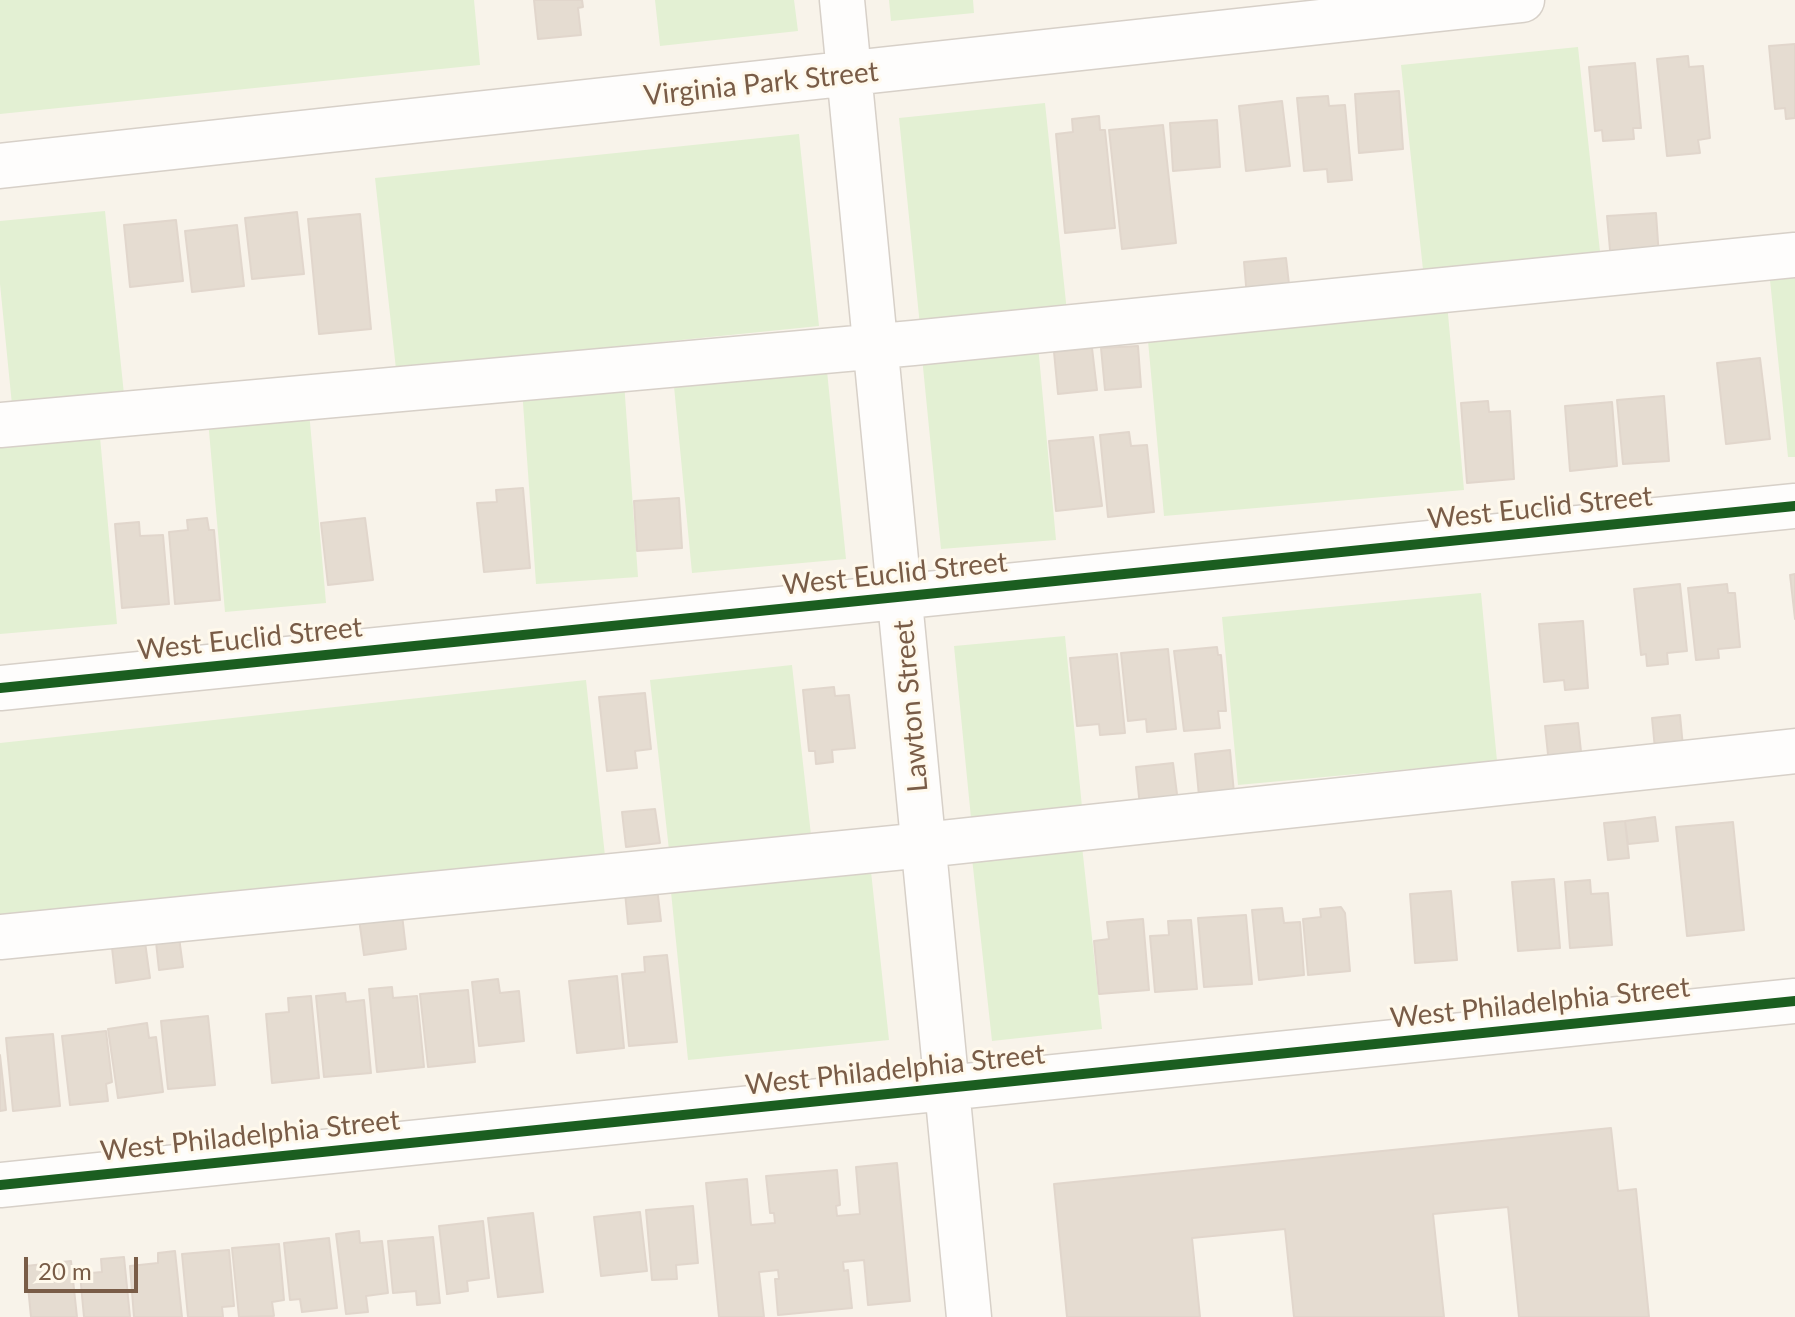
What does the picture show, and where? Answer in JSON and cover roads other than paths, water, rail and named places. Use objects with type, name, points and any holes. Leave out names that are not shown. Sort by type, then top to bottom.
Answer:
[{"type":"street","name":"Lawton Street","points":[[842,0],[874,347],[902,597],[969,1317]]},
{"type":"street","name":"Virginia Park Street","points":[[0,166],[1522,0]]},
{"type":"street","points":[[0,425],[874,347],[1795,255]]},
{"type":"street","name":"West Euclid Street","points":[[0,688],[1795,506]]},
{"type":"street","points":[[0,937],[924,845],[1795,751]]},
{"type":"street","name":"West Philadelphia Street","points":[[0,1185],[1795,1001]]}]
